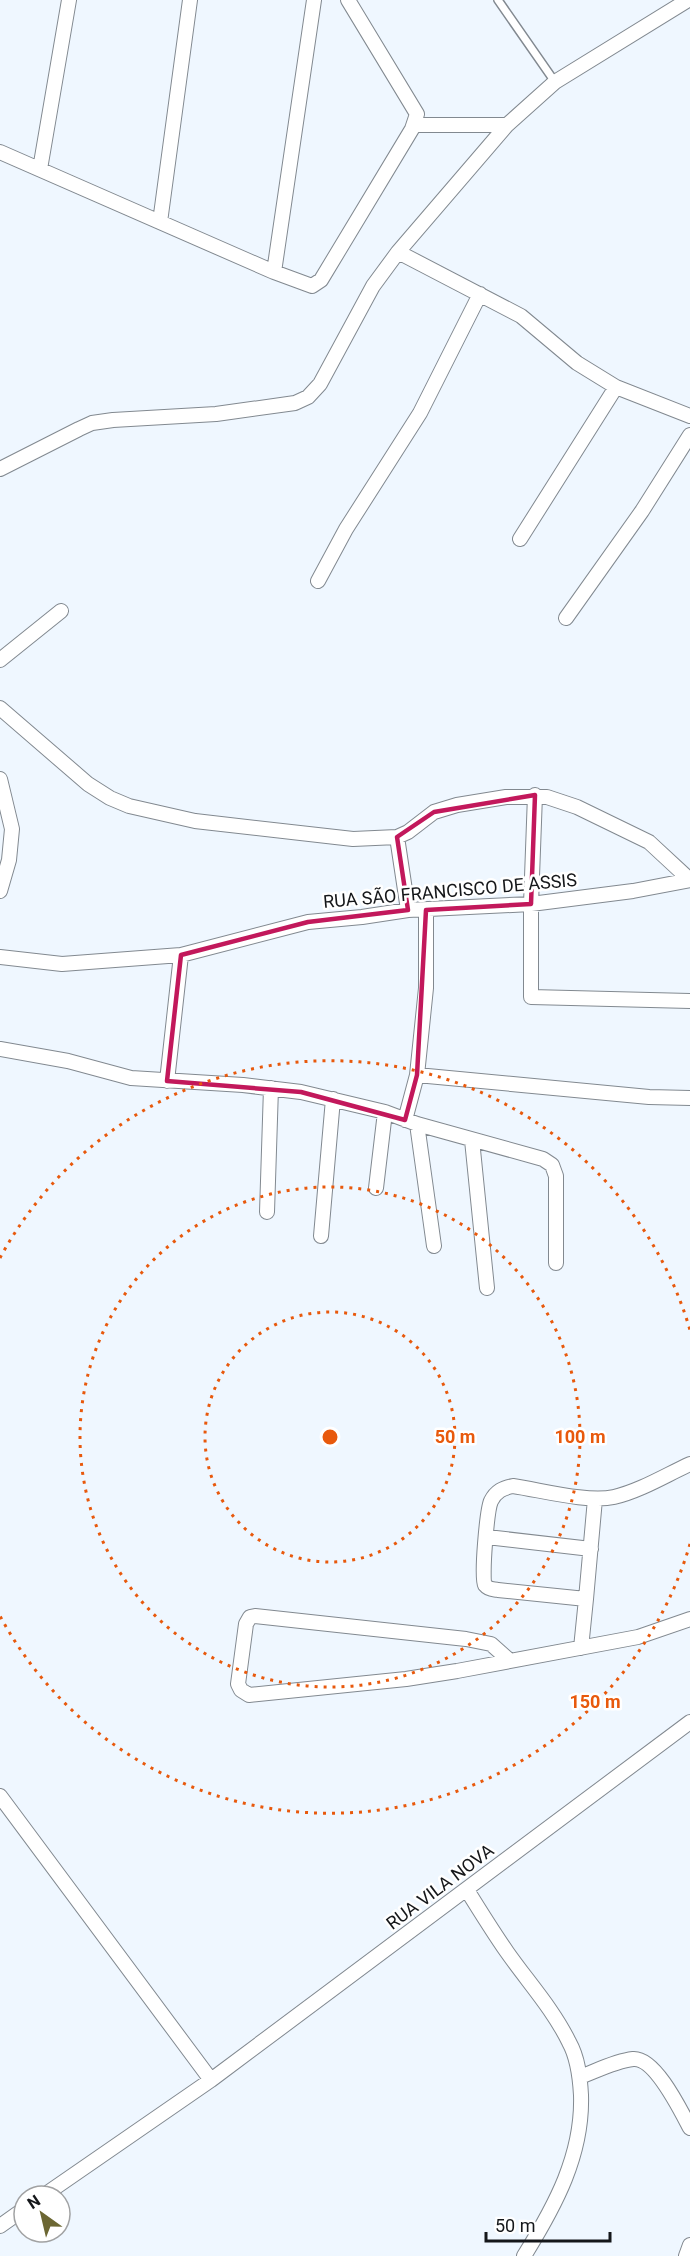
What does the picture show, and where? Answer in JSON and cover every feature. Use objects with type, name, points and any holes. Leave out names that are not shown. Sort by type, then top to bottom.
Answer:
[{"type":"street","points":[[40,169],[69,0]]},
{"type":"street","points":[[160,222],[190,0]]},
{"type":"street","points":[[274,272],[314,0]]},
{"type":"street","points":[[0,152],[309,286],[321,280],[417,118],[416,110],[348,0]]},
{"type":"street","points":[[0,469],[92,423],[255,410],[295,403],[308,397],[320,384],[373,286],[398,252],[507,125],[555,82],[688,0]]},
{"type":"street","points":[[414,124],[507,125]]},
{"type":"street","points":[[398,252],[526,320],[577,363],[616,387],[690,416]]},
{"type":"street","points":[[318,581],[346,529],[420,413],[480,294]]},
{"type":"street","points":[[520,539],[616,387]]},
{"type":"street","points":[[566,618],[642,511],[690,435]]},
{"type":"street","points":[[0,660],[61,610]]},
{"type":"street","points":[[0,708],[88,784],[110,798],[129,806],[195,821],[353,839],[397,837],[408,832],[434,812],[457,805],[535,795],[577,807],[649,842],[690,880]]},
{"type":"street","points":[[0,779],[12,829],[9,860],[0,891]]},
{"type":"street","points":[[535,795],[531,904],[531,997],[690,1001]]},
{"type":"street","points":[[397,837],[408,910]]},
{"type":"street","name":"RUA SÃO FRANCISCO DE ASSIS","points":[[0,957],[62,964],[181,955],[308,922],[408,910],[531,904],[633,891],[690,880]]},
{"type":"street","points":[[426,910],[426,988],[411,1122],[434,1246]]},
{"type":"street","points":[[167,1081],[181,955]]},
{"type":"street","points":[[0,1049],[68,1060],[131,1078],[271,1088],[333,1100],[385,1112],[411,1122],[543,1159],[555,1169],[558,1214],[556,1263]]},
{"type":"street","points":[[417,1075],[650,1097],[690,1098]]},
{"type":"street","points":[[267,1212],[271,1088]]},
{"type":"street","points":[[321,1236],[333,1100]]},
{"type":"street","points":[[376,1188],[385,1112]]},
{"type":"street","points":[[472,1140],[487,1288]]},
{"type":"street","points":[[586,1599],[489,1589],[483,1579],[490,1503],[502,1489],[513,1486],[595,1498],[612,1498],[690,1464]]},
{"type":"street","points":[[581,1648],[595,1498]]},
{"type":"street","points":[[487,1537],[591,1549]]},
{"type":"street","points":[[509,1660],[491,1644],[466,1639],[255,1616],[250,1617],[246,1624],[238,1684],[241,1690],[249,1695],[406,1679],[638,1637],[690,1619]]},
{"type":"street","name":"RUA VILA NOVA","points":[[61,2184],[211,2080],[690,1722]]},
{"type":"street","points":[[0,1796],[211,2080]]},
{"type":"street","points":[[467,1890],[506,1951],[551,2011],[570,2043],[580,2077],[581,2118],[571,2163],[549,2215],[524,2256]]},
{"type":"street","points":[[580,2077],[626,2061],[640,2060],[647,2064],[671,2094],[690,2128]]},
{"type":"street","points":[[686,2256],[690,2245]]},
{"type":"lane","points":[[498,0],[555,82]]},
{"type":"highlighted area","points":[[535,795],[531,904],[426,910],[417,1075],[405,1120],[301,1092],[167,1081],[181,955],[308,922],[408,910],[397,837],[434,812]]}]
